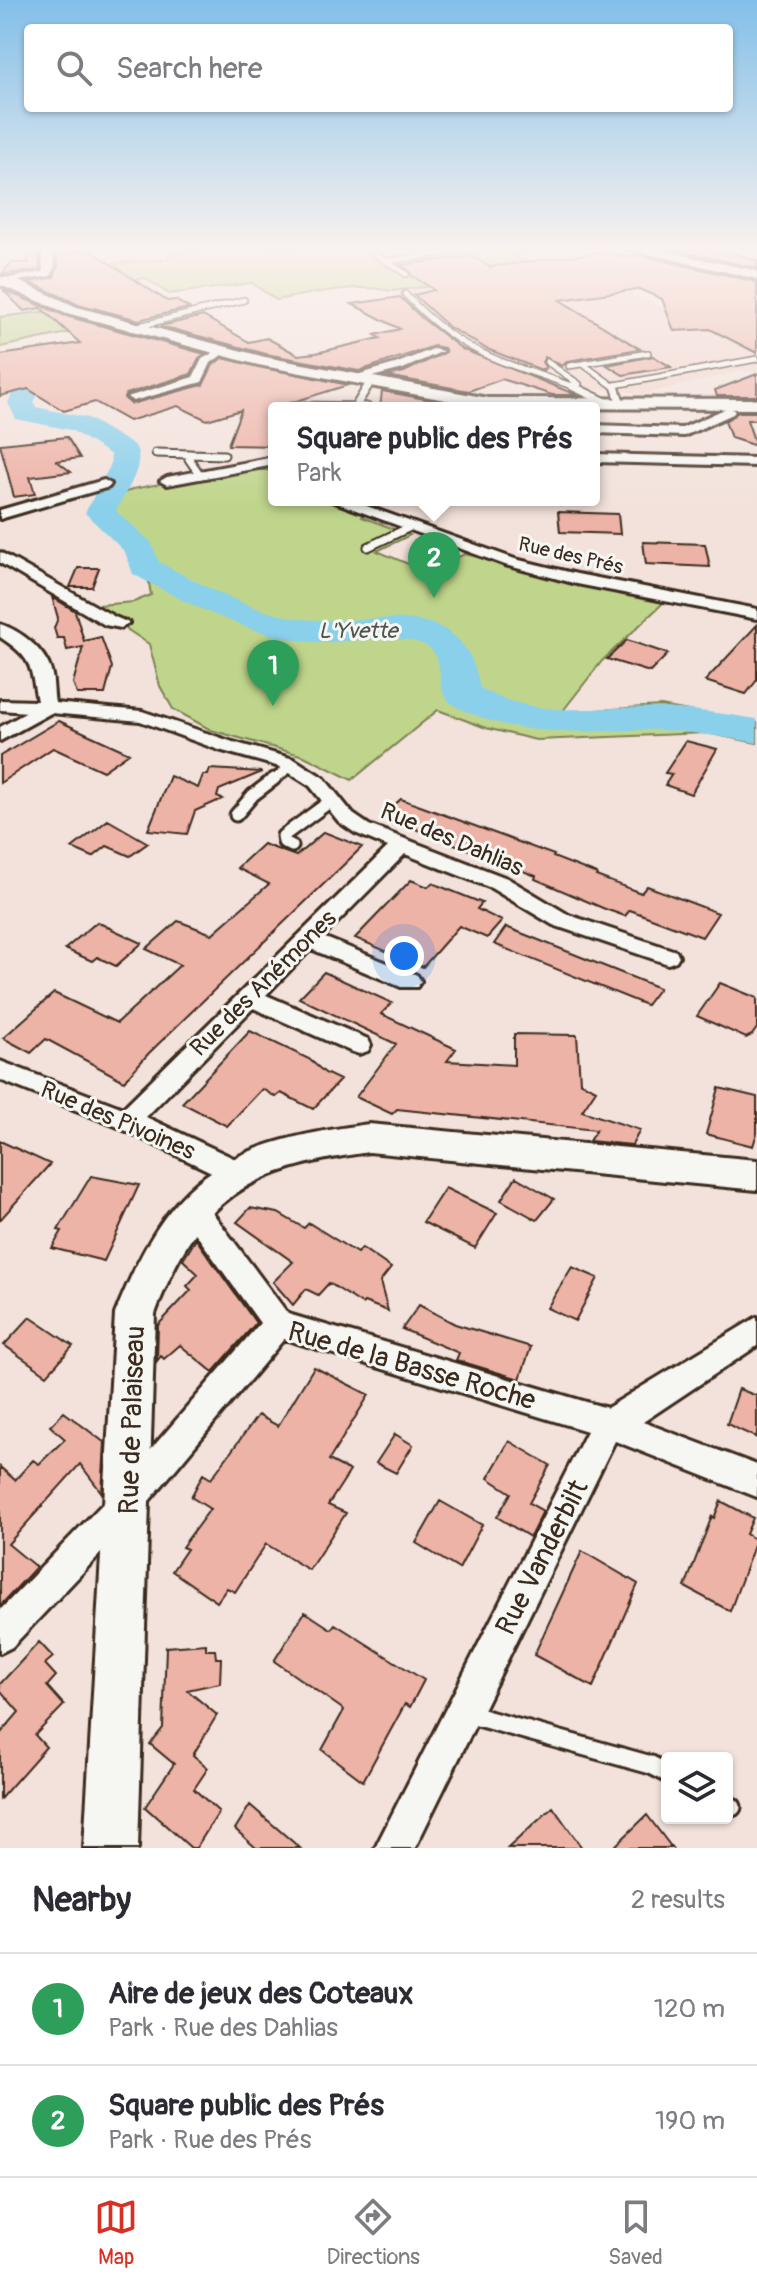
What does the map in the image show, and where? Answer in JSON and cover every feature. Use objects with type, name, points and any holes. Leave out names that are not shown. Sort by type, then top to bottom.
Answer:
[{"type":"street","points":[[158,335],[220,352],[441,394],[466,402]]},
{"type":"street","points":[[352,378],[399,367],[437,351]]},
{"type":"street","points":[[133,397],[198,379],[206,361],[220,352]]},
{"type":"street","points":[[565,402],[588,398]]},
{"type":"street","points":[[534,402],[588,398],[616,404],[757,404]]},
{"type":"street","points":[[600,429],[684,432],[729,411]]},
{"type":"street","points":[[684,432],[697,440]]},
{"type":"street","points":[[710,447],[736,462]]},
{"type":"street","points":[[600,458],[757,462]]},
{"type":"street","points":[[167,481],[268,463]]},
{"type":"street","points":[[0,515],[104,484]]},
{"type":"street","name":"Rue des Prés","points":[[352,506],[510,562],[577,579],[757,614]]},
{"type":"street","points":[[0,557],[111,622],[121,623]]},
{"type":"street","points":[[0,629],[32,653],[40,665],[42,692],[48,707],[0,735]]},
{"type":"street","name":"Rue des Dahlias","points":[[0,705],[142,716],[291,766],[317,782],[346,818],[362,829],[499,883],[561,920],[668,956]]},
{"type":"street","name":"Rue des Anémones","points":[[127,1120],[401,846]]},
{"type":"street","points":[[308,939],[409,981]]},
{"type":"street","points":[[249,997],[359,1045]]},
{"type":"street","name":"Rue des Pivoines","points":[[0,1070],[127,1120],[235,1171]]},
{"type":"street","name":"Rue de Palaiseau","points":[[111,1848],[135,1314],[161,1248],[193,1208],[235,1171],[327,1142],[369,1138],[757,1175]]},
{"type":"street","points":[[193,1208],[278,1324]]},
{"type":"street","name":"Rue de la Basse Roche","points":[[0,1635],[127,1502],[278,1324],[608,1423],[757,1481]]},
{"type":"street","points":[[608,1423],[637,1409],[757,1330]]},
{"type":"street","name":"Rue Vanderbilt","points":[[394,1848],[608,1423]]},
{"type":"lane","points":[[452,335],[475,352],[588,398]]},
{"type":"lane","points":[[569,366],[648,353]]},
{"type":"lane","points":[[583,364],[615,385],[757,359]]},
{"type":"lane","points":[[547,362],[588,398]]},
{"type":"lane","points":[[358,402],[370,382]]},
{"type":"lane","points":[[615,385],[616,404]]},
{"type":"lane","points":[[156,453],[224,455]]},
{"type":"lane","points":[[190,454],[189,459],[200,475]]},
{"type":"lane","points":[[368,547],[410,527]]},
{"type":"lane","points":[[236,815],[253,795],[291,766]]},
{"type":"lane","points":[[292,846],[284,842],[283,836],[332,800]]},
{"type":"lane","points":[[462,1713],[661,1770]]},
{"type":"shaded area","points":[[437,335],[757,335],[757,373],[746,370],[642,395],[622,390],[571,390],[468,354]]},
{"type":"green space","points":[[0,335],[57,335],[0,347]]},
{"type":"green space","points":[[234,470],[267,470],[268,506],[347,506],[365,514],[362,517],[410,535],[377,551],[425,571],[465,554],[663,603],[602,661],[562,712],[661,706],[757,723],[757,743],[706,733],[536,740],[486,728],[438,710],[352,780],[304,756],[211,730],[173,709],[160,686],[149,644],[125,628],[131,621],[110,619],[95,609],[99,605],[134,602],[151,595],[143,547],[106,512],[113,498],[133,489]]},
{"type":"building","points":[[71,335],[136,335],[205,354],[199,358],[191,374],[126,394],[124,398],[131,404],[203,385],[213,365],[222,358],[348,385],[293,402],[268,402],[268,446],[228,445],[241,410],[207,420],[178,406],[129,421],[95,402],[64,411],[28,389],[0,396],[0,355],[80,343]]},
{"type":"building","points":[[196,335],[237,335],[249,342],[267,338],[298,355],[380,338],[375,335],[444,335],[462,349],[577,395],[552,395],[502,379],[469,391],[387,376],[404,372],[446,352],[444,348],[434,346],[359,371],[266,354]]},
{"type":"building","points":[[463,335],[618,335],[640,349],[568,361],[562,366],[545,357],[542,362],[546,368],[542,369],[544,371],[487,349]]},
{"type":"building","points":[[722,335],[757,335],[757,353]]},
{"type":"building","points":[[653,356],[671,367],[623,375],[607,365]]},
{"type":"building","points":[[757,374],[757,396],[717,396],[715,390]]},
{"type":"building","points":[[382,391],[431,400],[431,402],[381,402]]},
{"type":"building","points":[[738,412],[757,412],[757,420],[747,420],[756,446],[731,438],[725,421]]},
{"type":"building","points":[[67,437],[80,458],[57,461],[71,472],[30,477],[35,494],[14,497],[0,444]]},
{"type":"building","points":[[558,512],[618,514],[620,534],[560,532]]},
{"type":"building","points":[[643,542],[705,544],[710,567],[646,564]]},
{"type":"building","points":[[78,568],[99,568],[92,587],[70,587]]},
{"type":"building","points":[[52,597],[75,611],[84,641],[101,637],[112,667],[105,694],[77,694],[73,683],[83,647],[67,650],[64,638],[57,638],[54,628],[58,618]]},
{"type":"building","points":[[757,625],[757,680],[746,694],[705,681]]},
{"type":"building","points":[[627,640],[668,654],[650,672],[607,659]]},
{"type":"building","points":[[59,721],[129,753],[103,771],[53,748],[0,783],[0,756]]},
{"type":"building","points":[[686,741],[717,749],[691,794],[665,785],[672,774],[665,773]]},
{"type":"building","points":[[210,769],[262,772],[219,790],[217,797],[222,799],[195,811],[187,834],[148,830],[170,776],[198,788],[203,775],[208,775]]},
{"type":"building","points":[[401,799],[554,855],[596,876],[641,893],[647,886],[718,913],[702,937],[630,910],[625,916],[605,909],[535,879],[536,876],[382,816]]},
{"type":"building","points":[[108,820],[148,843],[130,856],[107,846],[93,857],[72,848]]},
{"type":"building","points":[[324,832],[362,847],[149,1053],[124,1081],[46,1039],[31,1053],[3,1038],[54,993],[117,1023],[180,965],[146,949],[178,921],[212,934],[269,884],[237,868],[263,844],[296,856]]},
{"type":"building","points":[[411,880],[428,887],[432,883],[482,903],[477,909],[502,921],[487,938],[459,926],[423,967],[355,938]]},
{"type":"building","points":[[97,922],[142,943],[116,966],[97,957],[92,961],[65,949]]},
{"type":"building","points":[[506,927],[659,988],[646,1005],[494,944]]},
{"type":"building","points":[[324,972],[392,1003],[381,1014],[456,1049],[447,1061],[514,1065],[514,1034],[577,1035],[580,1082],[596,1090],[582,1111],[640,1130],[632,1145],[589,1141],[596,1130],[397,1109],[392,1114],[356,1097],[396,1044],[299,998]]},
{"type":"building","points":[[720,983],[757,998],[757,1028],[752,1035],[746,1038],[697,1016]]},
{"type":"building","points":[[250,1031],[309,1059],[325,1073],[340,1080],[313,1109],[281,1093],[276,1097],[262,1089],[227,1126],[182,1103]]},
{"type":"building","points":[[719,1088],[757,1097],[757,1133],[753,1146],[706,1134]]},
{"type":"building","points":[[0,1141],[50,1164],[0,1220]]},
{"type":"building","points":[[91,1176],[139,1185],[104,1261],[52,1248],[62,1231],[58,1230]]},
{"type":"building","points":[[516,1177],[554,1199],[537,1220],[501,1200]]},
{"type":"building","points":[[445,1188],[497,1213],[475,1248],[423,1222]]},
{"type":"building","points":[[250,1208],[278,1213],[304,1228],[309,1223],[357,1253],[362,1248],[391,1268],[380,1282],[388,1311],[364,1302],[362,1304],[329,1283],[318,1295],[306,1289],[293,1305],[273,1282],[293,1262],[237,1222]]},
{"type":"building","points":[[196,1239],[256,1323],[213,1372],[180,1345],[157,1361],[158,1325],[191,1290],[187,1286],[198,1274],[183,1260]]},
{"type":"building","points":[[572,1267],[598,1278],[575,1321],[547,1308]]},
{"type":"building","points":[[419,1305],[455,1324],[531,1347],[520,1379],[456,1360],[459,1353],[402,1329]]},
{"type":"building","points":[[30,1317],[73,1346],[47,1375],[4,1345]]},
{"type":"building","points":[[314,1367],[369,1395],[329,1460],[350,1471],[328,1505],[346,1513],[309,1570],[266,1544],[235,1592],[227,1588],[217,1602],[172,1571],[187,1549],[182,1547],[210,1509],[191,1497],[203,1474],[211,1479],[258,1415],[278,1426]]},
{"type":"building","points":[[739,1389],[757,1396],[757,1438],[727,1424]]},
{"type":"building","points":[[64,1412],[105,1443],[102,1493],[80,1464],[8,1544],[36,1567],[0,1606],[0,1467],[15,1480],[33,1460],[39,1464],[65,1439],[50,1426]]},
{"type":"building","points":[[395,1434],[413,1445],[396,1473],[376,1463]]},
{"type":"building","points":[[509,1441],[550,1465],[529,1503],[543,1511],[530,1537],[497,1517],[511,1493],[488,1478]]},
{"type":"building","points":[[440,1501],[482,1525],[459,1569],[416,1543]]},
{"type":"building","points":[[721,1501],[753,1518],[746,1534],[756,1540],[730,1611],[685,1587],[712,1516],[714,1518]]},
{"type":"building","points":[[582,1551],[638,1584],[593,1687],[534,1655]]},
{"type":"building","points":[[305,1612],[331,1629],[335,1624],[424,1680],[410,1707],[405,1704],[363,1781],[322,1750],[344,1710],[274,1661]]},
{"type":"building","points":[[39,1642],[53,1657],[45,1664],[56,1676],[47,1686],[64,1705],[35,1735],[46,1747],[0,1799],[0,1734],[19,1712],[0,1690],[0,1684]]},
{"type":"building","points":[[206,1644],[206,1650],[215,1650],[216,1658],[221,1658],[220,1683],[187,1690],[217,1715],[193,1755],[208,1768],[194,1789],[219,1812],[196,1848],[191,1848],[145,1807],[174,1764],[150,1744],[163,1728],[166,1647]]},
{"type":"building","points":[[250,1805],[300,1848],[256,1848],[235,1829]]},
{"type":"building","points":[[553,1807],[582,1848],[508,1848]]},
{"type":"building","points":[[647,1815],[672,1848],[613,1848]]},
{"type":"waterway","name":"L'Yvette","points":[[0,377],[28,377],[29,383],[21,403],[25,413],[79,424],[125,452],[124,466],[100,513],[140,549],[144,567],[204,597],[266,622],[310,631],[401,629],[435,637],[448,646],[454,656],[462,693],[486,707],[510,715],[558,721],[659,719],[757,731]]},
{"type":"place","name":"Square public des Prés","points":[[434,598]]},
{"type":"place","name":"Aire de jeux des Coteaux","points":[[273,706]]}]
